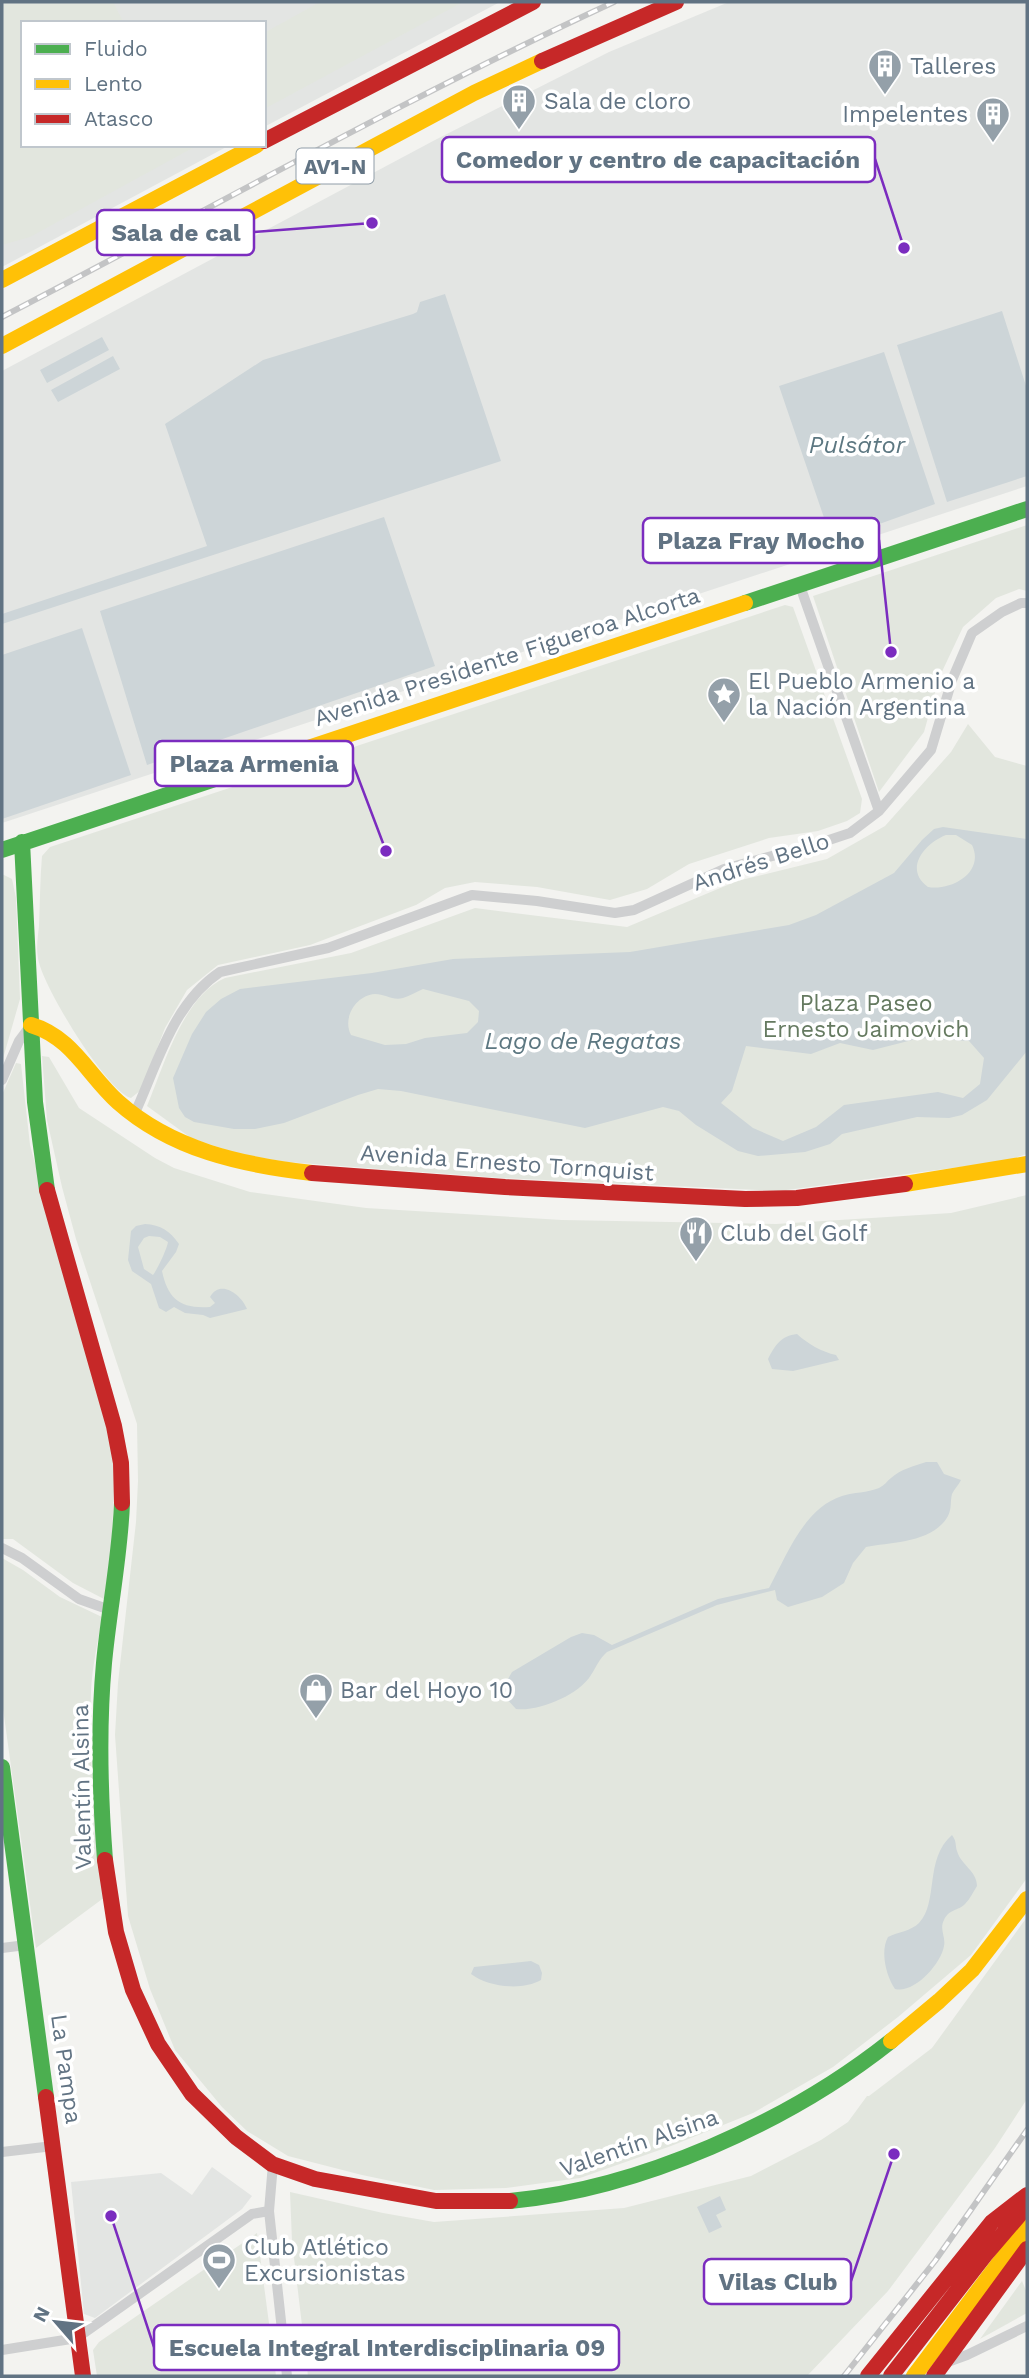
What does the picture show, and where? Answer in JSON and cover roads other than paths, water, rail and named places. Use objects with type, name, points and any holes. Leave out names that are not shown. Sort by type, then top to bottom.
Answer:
[{"type":"main road","name":"AV1-N","points":[[266,140],[533,2]]},
{"type":"main road","name":"AV1-N","points":[[2,346],[474,93],[590,38],[676,2]]},
{"type":"main road","points":[[2,280],[253,147]]},
{"type":"main road","name":"Avenida Presidente Figueroa Alcorta","points":[[2,850],[1027,509]]},
{"type":"main road","name":"Valentín Alsina","points":[[22,842],[37,1132],[46,1186],[114,1425],[122,1472],[122,1515],[102,1691],[102,1848],[109,1895],[128,1973],[153,2034],[183,2085],[209,2114],[273,2164],[324,2181],[368,2190],[470,2205],[538,2199],[587,2190],[704,2149],[764,2122],[814,2095],[857,2066],[945,1997],[978,1964],[1027,1899]]},
{"type":"main road","name":"Avenida Ernesto Tornquist","points":[[31,1025],[44,1027],[57,1035],[94,1078],[134,1115],[180,1143],[211,1154],[278,1168],[509,1189],[735,1199],[795,1198],[1027,1164]]},
{"type":"main road","name":"La Pampa","points":[[2,1768],[83,2376]]},
{"type":"main road","points":[[868,2376],[992,2222],[1027,2195]]},
{"type":"main road","points":[[891,2376],[985,2255],[1027,2206]]},
{"type":"main road","points":[[914,2376],[1027,2226]]},
{"type":"main road","points":[[934,2376],[1027,2249]]},
{"type":"street","points":[[799,583],[879,811]]},
{"type":"street","name":"Andrés Bello","points":[[134,1115],[182,1009],[205,982],[219,972],[328,948],[472,895],[537,901],[615,913],[634,910],[724,869],[850,833],[879,811],[931,750],[952,680],[972,633],[1002,612],[1027,603]]},
{"type":"street","points":[[2,1080],[19,1041],[31,1025]]},
{"type":"street","points":[[2,1548],[22,1558],[79,1599],[110,1610]]},
{"type":"street","points":[[2,1948],[26,1945]]},
{"type":"street","points":[[2,2152],[53,2146]]},
{"type":"street","points":[[273,2164],[269,2211],[287,2376]]},
{"type":"street","points":[[2,2350],[77,2339],[252,2214],[269,2211]]},
{"type":"street","points":[[945,2363],[1027,2326]]},
{"type":"water","points":[[445,294],[501,461],[2,624],[2,614],[207,546],[165,424],[263,360],[413,314],[417,312],[420,302]]},
{"type":"water","points":[[1002,311],[1027,389],[1027,476],[947,502],[897,345]]},
{"type":"water","points":[[102,337],[109,350],[47,383],[40,370]]},
{"type":"water","name":"Pulsátor","points":[[884,352],[935,504],[832,541],[779,386]]},
{"type":"water","points":[[113,356],[120,369],[58,402],[51,390]]},
{"type":"water","points":[[384,517],[435,666],[147,765],[100,611]]},
{"type":"water","points":[[82,628],[131,775],[2,819],[2,655]]},
{"type":"water","name":"Lago de Regatas","points":[[943,827],[1027,839],[1027,1051],[987,1100],[962,1115],[949,1118],[917,1117],[842,1134],[830,1144],[805,1152],[758,1156],[738,1151],[679,1111],[663,1107],[585,1128],[401,1091],[378,1089],[284,1123],[255,1129],[234,1129],[194,1122],[185,1117],[179,1108],[173,1078],[192,1034],[206,1012],[221,999],[240,989],[372,973],[453,959],[630,952],[789,925],[816,915],[894,873],[934,829]],"holes":[[[946,835],[956,835],[972,845],[974,864],[964,878],[956,883],[928,887],[921,880],[917,865],[924,850]],[[423,989],[469,1001],[479,1011],[478,1022],[467,1033],[425,1038],[406,1044],[385,1045],[351,1035],[348,1022],[352,1008],[362,998],[375,994],[399,999]],[[920,1038],[969,1041],[984,1058],[980,1084],[963,1098],[938,1092],[844,1105],[816,1127],[783,1141],[753,1128],[721,1103],[732,1091],[746,1046],[811,1054],[840,1043],[873,1050]]]},
{"type":"water","points":[[145,1224],[160,1227],[169,1232],[179,1244],[162,1271],[168,1289],[177,1300],[191,1306],[210,1307],[215,1303],[210,1297],[214,1292],[225,1289],[240,1298],[247,1309],[210,1318],[185,1313],[174,1307],[166,1312],[159,1308],[151,1284],[132,1271],[128,1260],[131,1231],[136,1226]],"holes":[[[160,1237],[168,1242],[153,1275],[144,1269],[138,1247],[144,1238]]]},
{"type":"water","points":[[797,1334],[815,1347],[836,1355],[839,1360],[793,1371],[772,1369],[768,1359],[776,1345]]},
{"type":"water","points":[[926,1462],[937,1462],[944,1474],[961,1480],[952,1494],[948,1516],[932,1532],[922,1536],[866,1547],[853,1563],[844,1583],[822,1597],[788,1607],[777,1600],[775,1590],[717,1605],[607,1652],[585,1682],[557,1701],[535,1708],[516,1709],[505,1697],[504,1686],[512,1672],[571,1637],[582,1633],[594,1635],[612,1645],[718,1599],[769,1588],[798,1534],[817,1511],[842,1496],[879,1488],[899,1472]]},
{"type":"water","points":[[952,1835],[959,1856],[974,1876],[977,1886],[965,1904],[948,1914],[944,1920],[944,1946],[932,1969],[910,1987],[895,1989],[885,1963],[884,1949],[888,1937],[916,1926],[925,1914],[938,1856]]},
{"type":"water","points":[[531,1961],[539,1965],[541,1980],[524,1986],[496,1985],[471,1974],[474,1967]]},
{"type":"water","points":[[720,2196],[726,2210],[716,2215],[722,2227],[709,2233],[697,2207]]},
{"type":"railway","points":[[2,317],[383,116],[614,2]]},
{"type":"railway","points":[[844,2376],[935,2261],[1027,2130]]},
{"type":"place","name":"Talleres","points":[[885,96]]},
{"type":"place","name":"Sala de cloro","points":[[519,131]]},
{"type":"place","name":"Impelentes","points":[[993,144]]},
{"type":"place","name":"Sala de cal","points":[[372,223]]},
{"type":"place","name":"Comedor y centro de capacitación","points":[[904,248]]},
{"type":"place","name":"Plaza Fray Mocho","points":[[891,652]]},
{"type":"place","name":"El Pueblo Armenio a la Nación Argentina","points":[[724,724]]},
{"type":"place","name":"Plaza Armenia","points":[[386,851]]},
{"type":"place","name":"Club del Golf","points":[[696,1263]]},
{"type":"place","name":"Bar del Hoyo 10","points":[[316,1720]]},
{"type":"place","name":"Vilas Club","points":[[894,2154]]},
{"type":"place","name":"Escuela Integral Interdisciplinaria 09","points":[[111,2216]]},
{"type":"place","name":"Club Atlético Excursionistas","points":[[219,2290]]},
{"type":"park label","name":"Plaza Paseo Ernesto Jaimovich","points":[[866,1016]]}]
